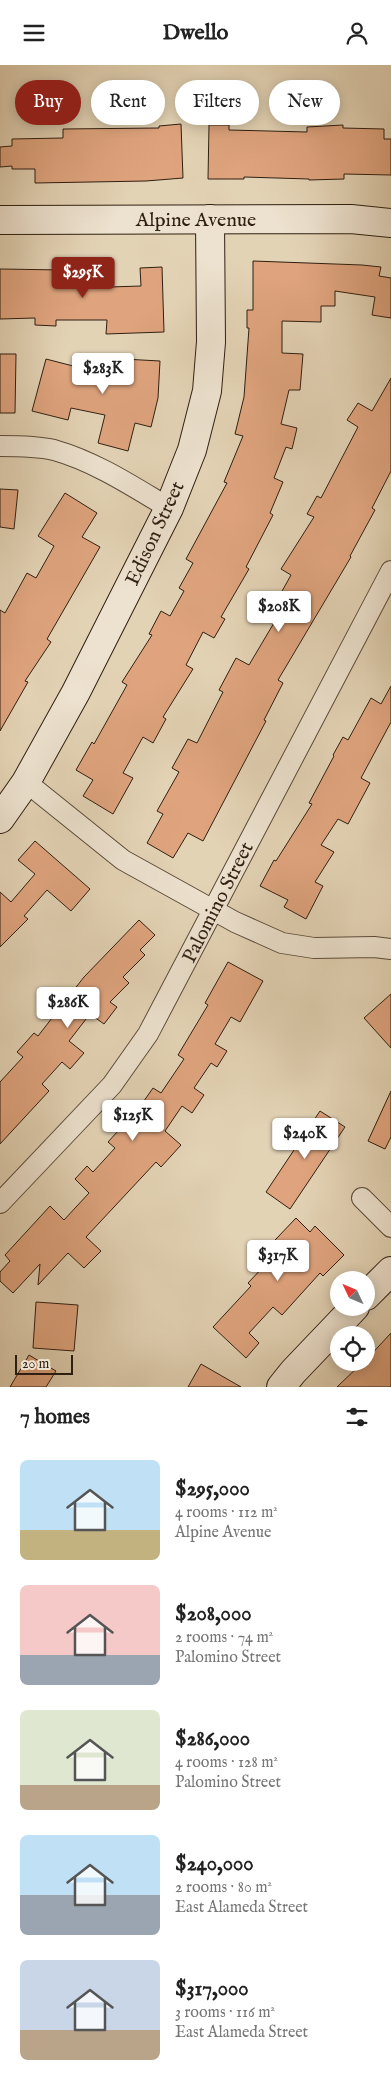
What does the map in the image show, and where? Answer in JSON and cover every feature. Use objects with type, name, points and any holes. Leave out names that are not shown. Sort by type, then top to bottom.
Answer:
[{"type":"street","name":"Edison Street","points":[[0,819],[26,782],[76,692],[169,508],[192,450],[207,391],[211,342],[210,219]]},
{"type":"street","name":"Alpine Avenue","points":[[0,220],[351,219],[391,223]]},
{"type":"street","points":[[0,446],[24,446],[54,450],[116,476],[169,508]]},
{"type":"street","name":"Palomino Street","points":[[0,1203],[112,1085],[148,1034],[391,571]]},
{"type":"street","points":[[26,782],[123,860],[213,910],[282,943],[314,948],[374,947],[391,949]]},
{"type":"street","points":[[362,1198],[391,1227]]},
{"type":"street","points":[[375,1287],[391,1271]]},
{"type":"street","points":[[281,1387],[347,1316]]},
{"type":"building","points":[[181,125],[183,178],[146,181],[35,183],[35,169],[12,169],[12,166],[0,167],[0,147],[12,146],[12,139],[63,138],[63,129],[159,128],[159,126]]},
{"type":"building","points":[[209,125],[229,125],[229,130],[307,132],[307,127],[343,125],[343,128],[384,129],[384,139],[391,139],[391,175],[344,174],[344,179],[309,180],[244,177],[244,179],[208,179]]},
{"type":"building","points":[[253,261],[381,267],[379,276],[391,278],[391,318],[372,315],[375,297],[335,291],[335,306],[321,306],[321,322],[282,321],[282,353],[303,354],[300,390],[289,390],[281,424],[297,428],[292,449],[286,447],[274,478],[283,482],[270,513],[273,515],[246,567],[249,569],[221,617],[225,619],[214,638],[203,632],[186,665],[193,669],[163,717],[166,719],[153,743],[143,737],[123,773],[133,778],[113,814],[83,796],[93,780],[76,770],[92,742],[94,744],[127,685],[122,682],[152,635],[149,634],[161,611],[170,616],[184,591],[179,588],[193,563],[186,559],[227,483],[224,482],[243,436],[235,434],[244,397],[249,328],[247,328],[247,310],[253,310]]},
{"type":"building","points":[[90,266],[90,282],[109,282],[109,287],[141,286],[140,268],[162,267],[164,332],[106,334],[107,320],[56,320],[56,326],[35,325],[35,318],[0,319],[0,269],[63,270],[63,267]]},
{"type":"building","points":[[0,354],[16,354],[15,413],[0,413]]},
{"type":"building","points":[[105,358],[160,361],[158,398],[151,427],[135,423],[128,451],[98,443],[105,415],[71,408],[68,420],[32,411],[46,359],[104,374]]},
{"type":"building","points":[[391,378],[391,471],[372,508],[375,510],[351,557],[278,680],[283,683],[264,720],[266,721],[203,841],[188,833],[173,858],[147,843],[163,814],[157,811],[179,772],[172,768],[188,739],[197,743],[223,692],[219,690],[236,658],[249,665],[284,606],[276,602],[291,575],[281,569],[314,517],[307,514],[317,496],[321,498],[358,427],[347,420],[358,403],[372,411]]},
{"type":"building","points":[[0,489],[18,490],[14,529],[0,527]]},
{"type":"building","points":[[65,493],[97,513],[82,537],[100,547],[47,639],[51,642],[25,681],[28,682],[0,731],[0,610],[5,613],[27,573],[36,578],[54,546],[38,536]]},
{"type":"building","points":[[391,686],[391,722],[361,778],[370,783],[348,824],[338,819],[321,845],[334,852],[315,882],[323,886],[306,919],[284,907],[288,900],[260,886],[274,860],[276,861],[312,804],[309,803],[343,737],[348,740],[371,698],[381,704]]},
{"type":"building","points":[[35,841],[90,889],[71,911],[47,890],[24,916],[28,919],[0,947],[0,892],[11,902],[35,874],[18,860]]},
{"type":"building","points":[[139,920],[155,935],[140,950],[145,955],[123,977],[129,983],[110,1002],[117,1007],[104,1024],[90,1014],[69,1041],[84,1053],[70,1069],[62,1062],[42,1084],[49,1091],[0,1144],[0,1082],[23,1057],[17,1052],[34,1033],[38,1036],[84,977]]},
{"type":"building","points":[[228,962],[263,981],[240,1022],[231,1017],[215,1044],[227,1051],[217,1067],[211,1063],[194,1088],[204,1095],[192,1113],[182,1106],[165,1131],[181,1145],[161,1167],[156,1162],[86,1237],[101,1251],[84,1268],[68,1253],[38,1285],[40,1264],[13,1293],[0,1281],[0,1272],[10,1261],[5,1255],[50,1206],[64,1220],[89,1193],[75,1179],[87,1166],[93,1172],[115,1148],[108,1142],[139,1108],[153,1088],[161,1093],[184,1059],[178,1055],[208,1005],[205,1003]]},
{"type":"building","points":[[391,994],[391,1048],[364,1018]]},
{"type":"building","points":[[391,1091],[391,1137],[385,1149],[368,1141]]},
{"type":"building","points":[[320,1111],[345,1127],[290,1209],[266,1192]]},
{"type":"building","points":[[296,1218],[310,1232],[315,1226],[344,1255],[323,1276],[320,1273],[282,1315],[273,1307],[249,1333],[259,1343],[246,1358],[213,1327],[251,1286],[248,1283],[264,1266],[257,1259]]},
{"type":"building","points":[[36,1302],[78,1305],[74,1351],[33,1348]]},
{"type":"building","points":[[391,1333],[391,1387],[337,1387],[354,1371],[375,1371],[375,1350]]},
{"type":"building","points":[[29,1355],[56,1371],[46,1387],[10,1387]]},
{"type":"building","points":[[201,1364],[241,1387],[188,1387]]}]
